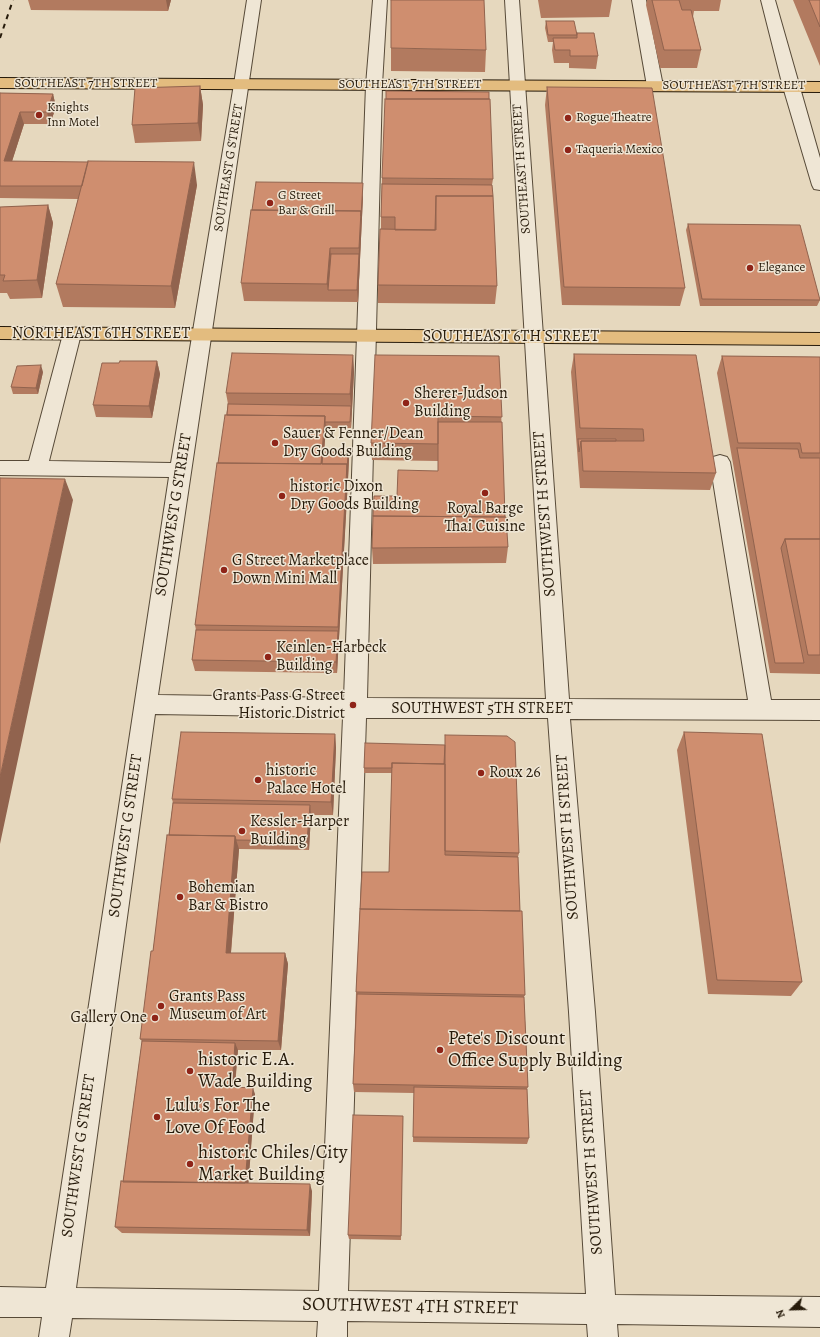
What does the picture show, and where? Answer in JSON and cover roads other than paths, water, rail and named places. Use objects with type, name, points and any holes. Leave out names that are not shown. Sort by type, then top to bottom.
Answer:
[{"type":"highway","name":"SOUTHEAST 7TH STREET","points":[[0,83],[820,87]]},
{"type":"highway","name":"NORTHEAST 6TH STREET","points":[[0,334],[202,335]]},
{"type":"highway","name":"SOUTHEAST 6TH STREET","points":[[202,335],[820,339]]},
{"type":"street","name":"SOUTHEAST G STREET","points":[[202,335],[254,0]]},
{"type":"street","points":[[332,1337],[355,708],[374,85],[380,0]]},
{"type":"street","name":"SOUTHEAST H STREET","points":[[512,0],[534,338]]},
{"type":"street","points":[[639,0],[654,86]]},
{"type":"street","points":[[768,0],[791,87],[820,185]]},
{"type":"street","points":[[36,469],[72,334]]},
{"type":"street","name":"SOUTHWEST G STREET","points":[[54,1337],[145,704],[202,335]]},
{"type":"street","name":"SOUTHWEST H STREET","points":[[534,338],[558,709],[582,1012],[602,1323]]},
{"type":"street","points":[[720,462],[761,710]]},
{"type":"street","points":[[0,468],[180,470]]},
{"type":"street","name":"SOUTHWEST 5TH STREET","points":[[145,704],[355,708],[820,710]]},
{"type":"street","name":"SOUTHWEST 4TH STREET","points":[[0,1302],[333,1307],[602,1323],[820,1312]]},
{"type":"railway","points":[[0,38],[13,0]]},
{"type":"place","name":"Knights Inn Motel","points":[[39,115]]},
{"type":"place","name":"Rogue Theatre","points":[[568,118]]},
{"type":"place","name":"Taqueria Mexico","points":[[568,150]]},
{"type":"place","name":"G Street Bar & Grill","points":[[270,203]]},
{"type":"place","name":"Elegance","points":[[750,268]]},
{"type":"place","name":"Sherer-Judson Building","points":[[406,403]]},
{"type":"place","name":"Sauer & Fenner/Dean Dry Goods Building","points":[[275,443]]},
{"type":"place","name":"Royal Barge Thai Cuisine","points":[[485,493]]},
{"type":"place","name":"historic Dixon Dry Goods Building","points":[[282,496]]},
{"type":"place","name":"G Street Marketplace Down Mini Mall","points":[[224,570]]},
{"type":"place","name":"Keinlen-Harbeck Building","points":[[268,657]]},
{"type":"place","name":"Grants Pass G Street Historic District","points":[[353,705]]},
{"type":"place","name":"Roux 26","points":[[481,773]]},
{"type":"place","name":"historic Palace Hotel","points":[[258,780]]},
{"type":"place","name":"Kessler-Harper Building","points":[[242,831]]},
{"type":"place","name":"Bohemian Bar & Bistro","points":[[180,897]]},
{"type":"place","name":"Grants Pass Museum of Art","points":[[161,1006]]},
{"type":"place","name":"Gallery One","points":[[155,1018]]},
{"type":"place","name":"Pete's Discount Office Supply Building","points":[[440,1050]]},
{"type":"place","name":"historic E.A. Wade Building","points":[[190,1071]]},
{"type":"place","name":"Lulu’s For The Love Of Food","points":[[157,1117]]},
{"type":"place","name":"historic Chiles/City Market Building","points":[[190,1164]]}]
